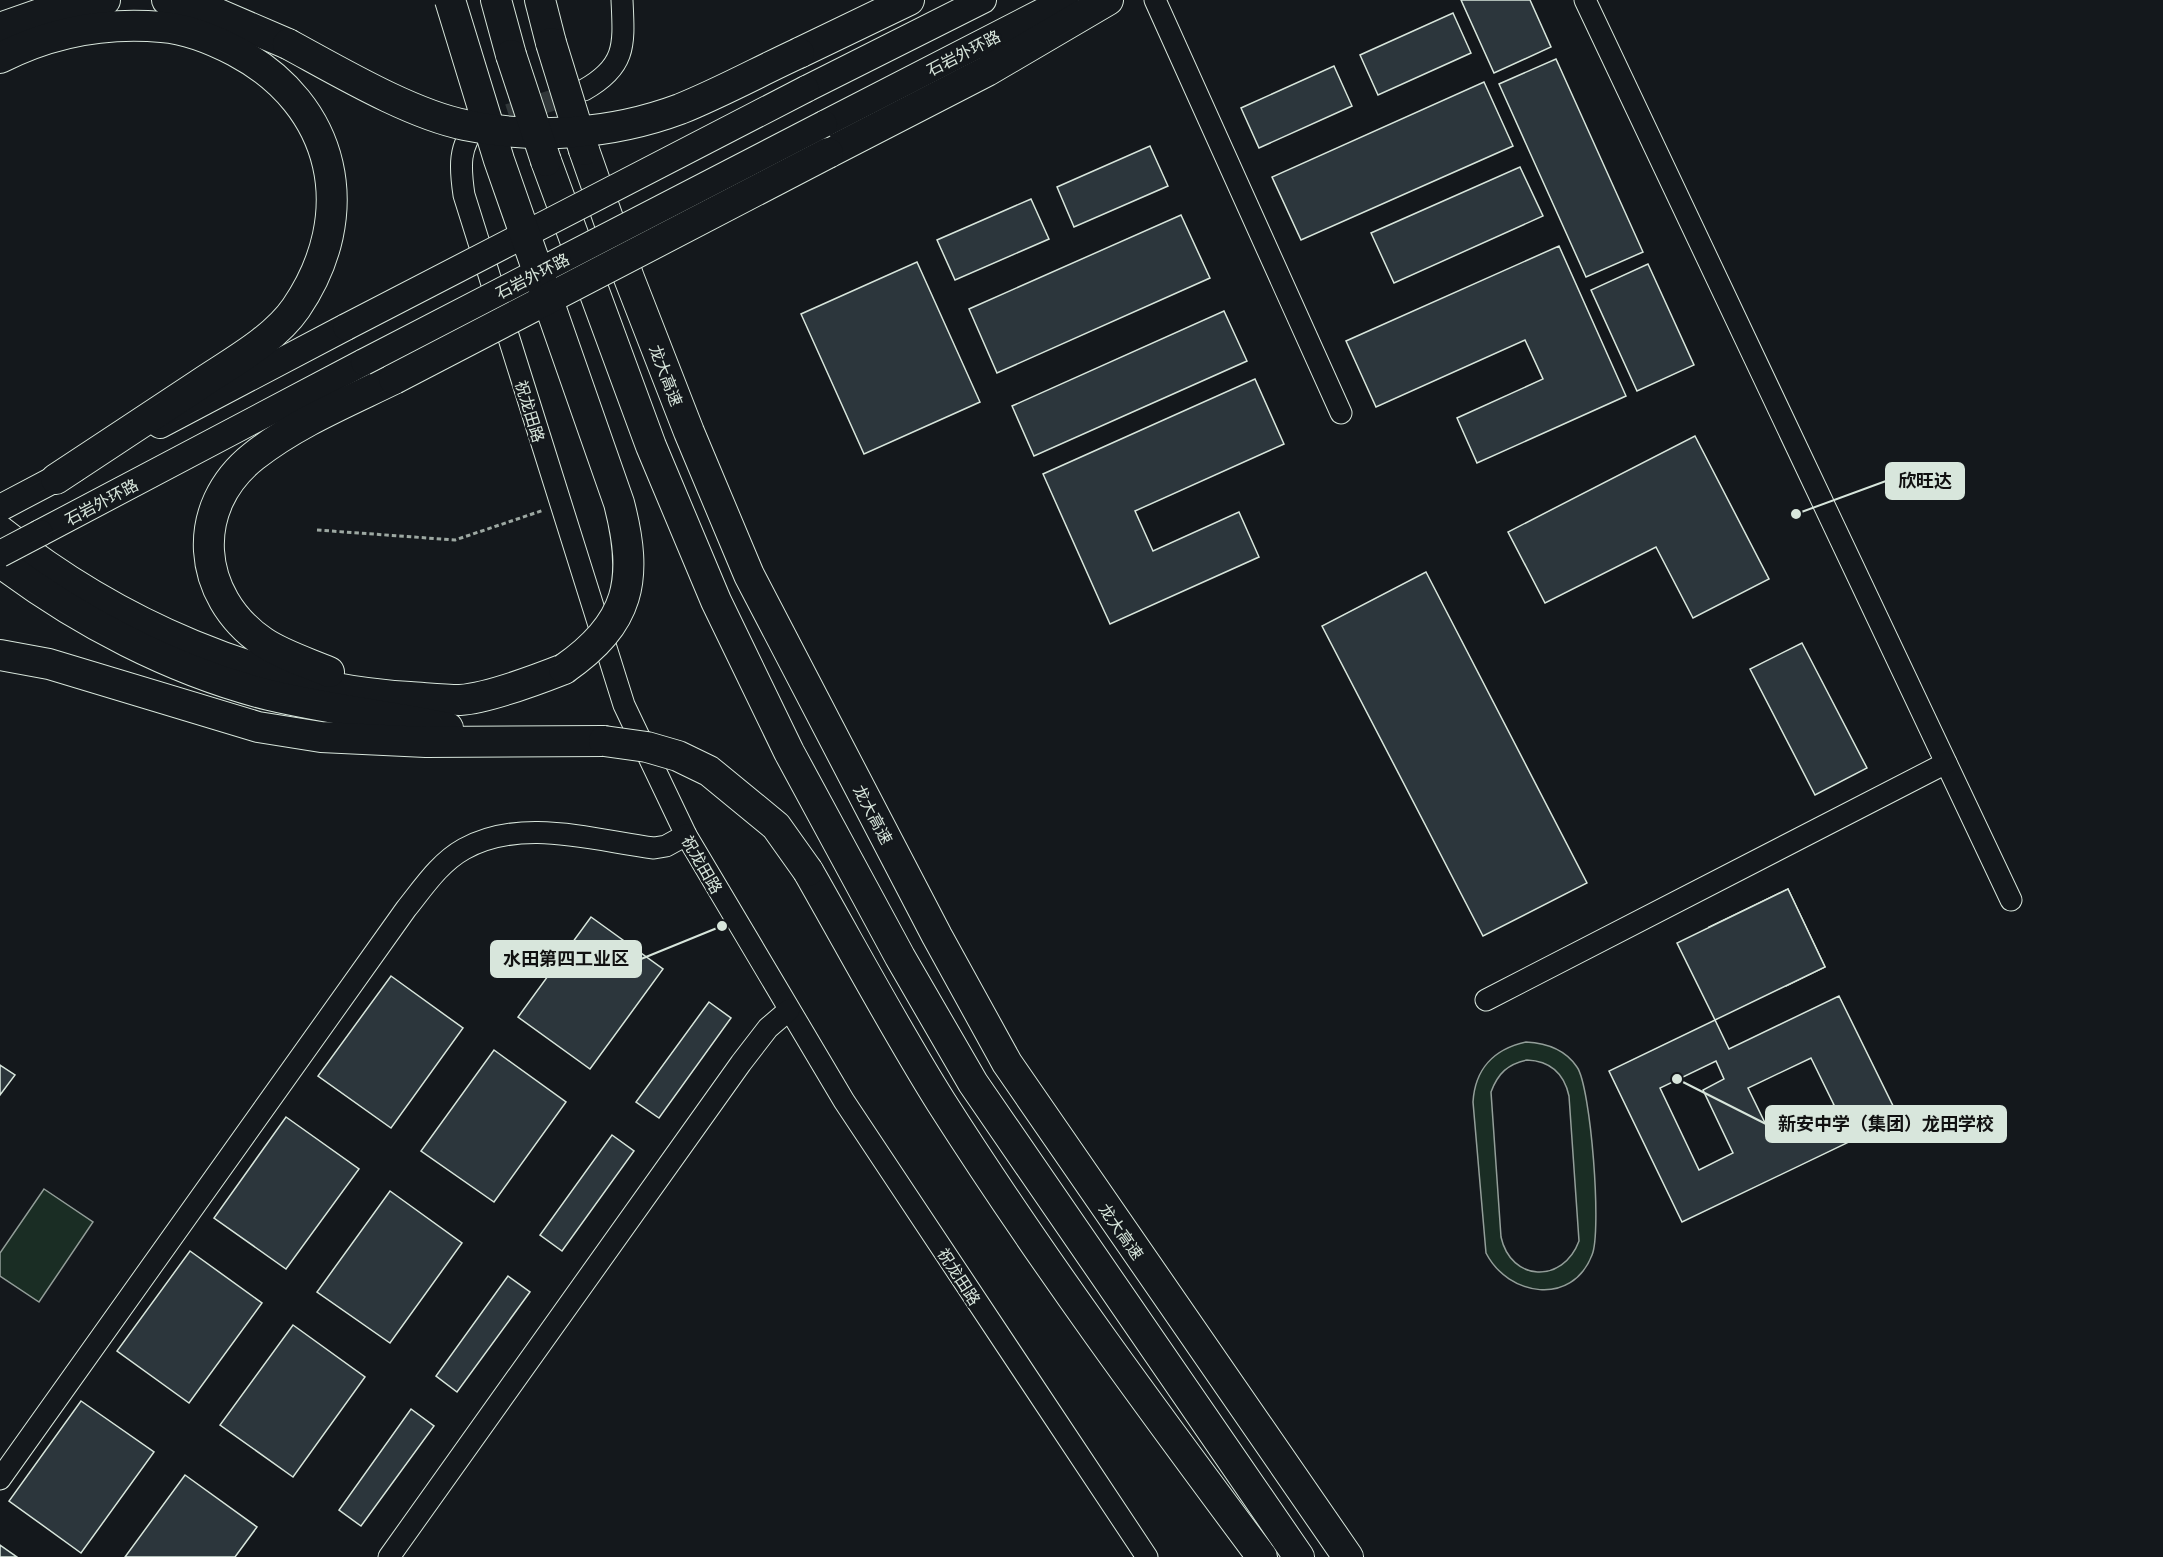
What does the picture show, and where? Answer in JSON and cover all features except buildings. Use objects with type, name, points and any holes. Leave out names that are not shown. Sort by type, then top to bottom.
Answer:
[{"type":"highway","points":[[0,12],[6,0]]},
{"type":"highway","points":[[0,28],[31,15],[71,3],[105,0]]},
{"type":"highway","points":[[167,0],[209,10],[288,44],[409,105],[464,125],[518,132],[559,133],[633,123],[672,111],[909,0]]},
{"type":"highway","points":[[0,531],[73,585],[166,634],[219,655],[280,674],[378,695],[461,700],[531,682],[564,669],[591,650],[611,626],[625,592],[629,540],[619,503],[499,160],[450,0]]},
{"type":"highway","points":[[496,0],[511,56],[546,161],[592,291],[660,466],[716,601],[789,752],[900,957],[973,1083],[1299,1557]]},
{"type":"highway","name":"龙大高速","points":[[540,0],[584,150],[629,278],[689,432],[749,575],[937,936],[1007,1063],[1348,1557]]},
{"type":"highway","points":[[378,695],[263,642],[234,616],[213,578],[207,536],[214,508],[226,484],[253,456],[306,422],[394,379],[987,71],[1108,0]]},
{"type":"highway","points":[[0,58],[63,33],[113,26],[164,27],[216,41],[255,62],[295,97],[321,140],[332,181],[332,226],[317,273],[294,310],[255,348],[56,479]]},
{"type":"highway","points":[[0,562],[40,592],[119,636],[204,674],[266,694],[331,709],[390,717],[516,742]]},
{"type":"highway","points":[[0,655],[49,664],[258,727],[321,737],[426,742],[604,741],[647,747],[678,756],[709,771],[776,826],[807,871],[940,1100],[1004,1197],[1086,1317],[1262,1557]]},
{"type":"main road","points":[[5,506],[806,89],[983,0]]},
{"type":"main road","name":"石岩外环路","points":[[0,554],[364,362],[1065,0]]},
{"type":"street","points":[[584,90],[612,70],[621,55],[622,0]]},
{"type":"street","points":[[1155,0],[1341,413]]},
{"type":"street","points":[[1585,0],[2011,900]]},
{"type":"street","name":"祝龙田路","points":[[478,125],[468,136],[462,151],[461,171],[464,195],[624,705],[686,835],[789,1010],[851,1111],[1147,1557]]},
{"type":"street","points":[[1486,1000],[1946,764]]},
{"type":"street","points":[[0,1479],[406,909],[444,864],[463,850],[509,834],[531,831],[654,849],[666,846],[686,835]]},
{"type":"street","points":[[389,1557],[741,1063],[768,1028],[789,1010]]},
{"type":"path","points":[[317,530],[455,540],[560,505]]},
{"type":"green space","points":[[1526,1042],[1561,1051],[1577,1067],[1587,1102],[1594,1160],[1595,1241],[1592,1255],[1583,1272],[1570,1283],[1555,1289],[1540,1290],[1509,1279],[1496,1268],[1486,1253],[1473,1102],[1482,1070],[1496,1055]],"holes":[[[1527,1060],[1550,1066],[1560,1075],[1569,1096],[1579,1241],[1571,1255],[1561,1265],[1538,1272],[1515,1263],[1507,1252],[1501,1237],[1491,1092],[1500,1075],[1509,1067]]]},
{"type":"green space","points":[[44,1189],[93,1222],[39,1302],[0,1276],[0,1253]]},
{"type":"tunnel","points":[[479,124],[581,91]]},
{"type":"place","name":"欣旺达","points":[[1796,514]]},
{"type":"place","name":"水田第四工业区","points":[[722,926]]},
{"type":"place","name":"新安中学（集团）龙田学校","points":[[1677,1079]]}]
